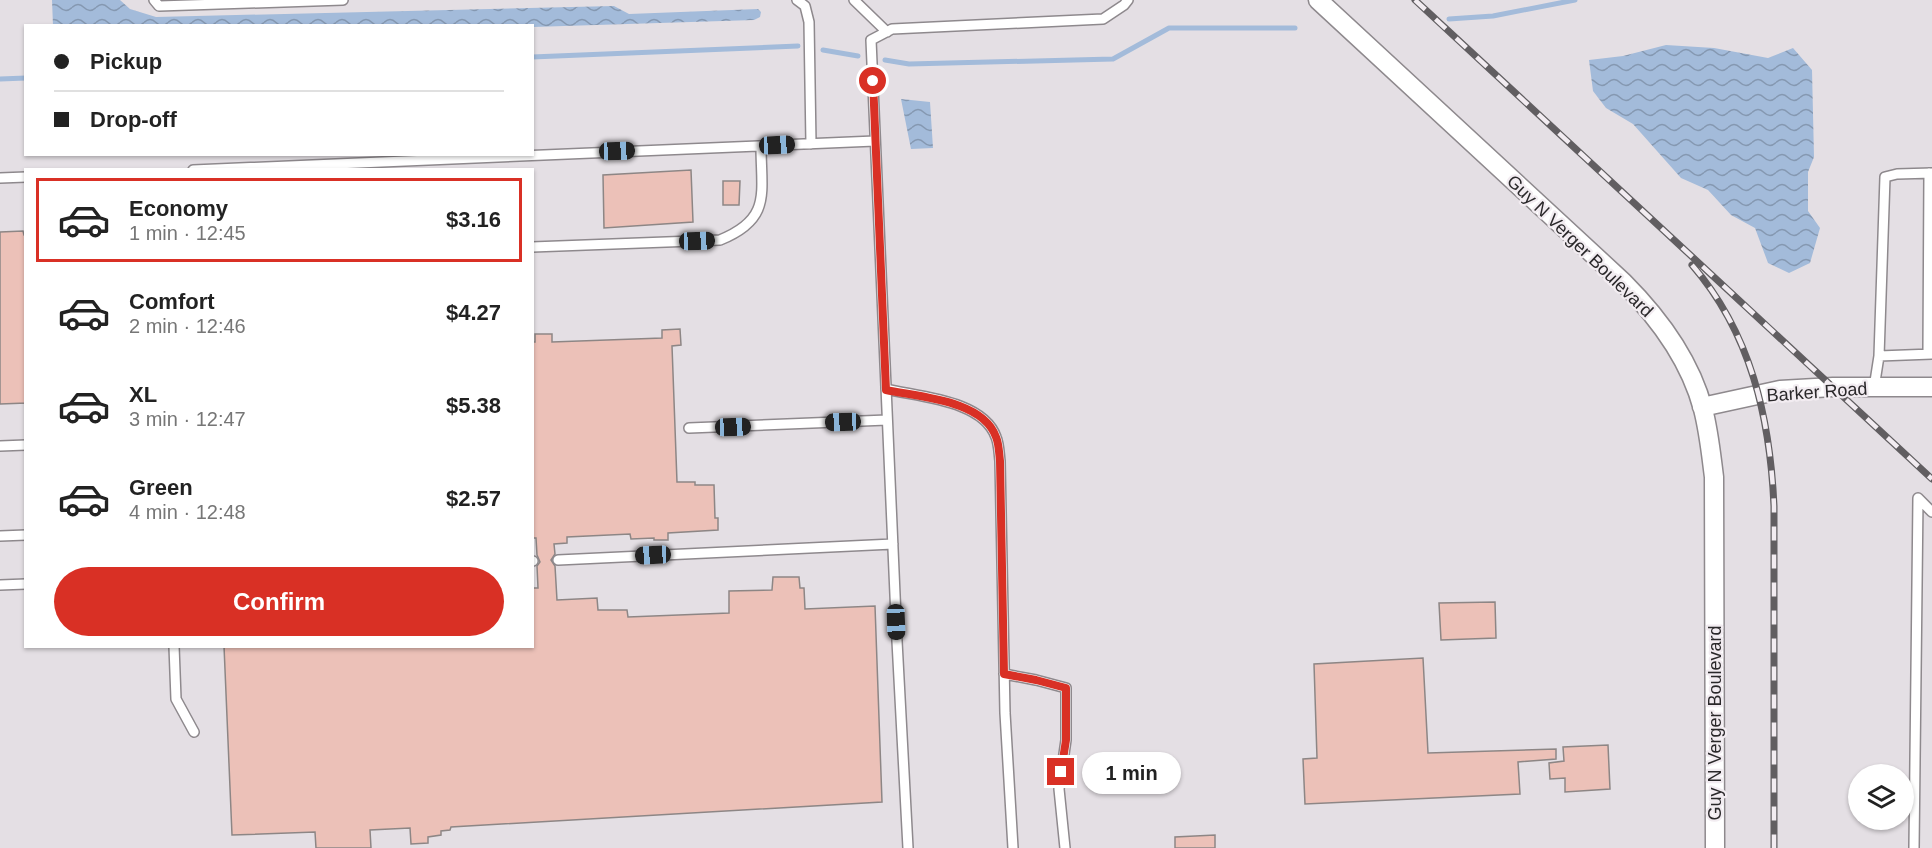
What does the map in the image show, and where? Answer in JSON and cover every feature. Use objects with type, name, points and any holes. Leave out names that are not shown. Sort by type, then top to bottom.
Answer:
[{"type":"street","name":"Guy N Verger Boulevard","points":[[1318,0],[1647,306],[1688,370],[1702,407],[1709,437],[1714,477],[1715,848]]},
{"type":"street","name":"Barker Road","points":[[1702,407],[1780,390],[1833,387],[1932,387]]},
{"type":"lane","points":[[154,0],[159,6],[343,0]]},
{"type":"lane","points":[[797,0],[805,6],[809,22],[811,144]]},
{"type":"lane","points":[[855,0],[887,32]]},
{"type":"lane","points":[[908,848],[871,40],[892,29],[1103,19],[1128,0]]},
{"type":"lane","points":[[258,168],[364,166],[875,141]]},
{"type":"lane","points":[[534,247],[720,240],[734,234],[750,223],[761,206],[761,146]]},
{"type":"lane","points":[[1874,388],[1878,356],[1885,177],[1897,174],[1930,173],[1930,354],[1878,356]]},
{"type":"lane","points":[[0,178],[24,177]]},
{"type":"lane","points":[[886,390],[967,407],[986,421],[996,437],[1000,461],[1004,674],[1013,848]]},
{"type":"lane","points":[[689,428],[887,420]]},
{"type":"lane","points":[[0,446],[24,445]]},
{"type":"lane","points":[[1914,848],[1918,498],[1932,512]]},
{"type":"lane","points":[[0,536],[24,535]]},
{"type":"lane","points":[[558,560],[893,544]]},
{"type":"lane","points":[[0,585],[24,584]]},
{"type":"lane","points":[[174,648],[176,699],[194,732]]},
{"type":"lane","points":[[1004,674],[1066,688],[1066,740],[1059,789],[1065,848]]},
{"type":"water","points":[[52,0],[120,0],[130,9],[156,17],[614,6],[629,14],[758,9],[761,12],[760,17],[754,20],[534,27],[534,24],[53,24]]},
{"type":"water","points":[[1666,45],[1714,48],[1768,58],[1793,48],[1812,70],[1814,157],[1808,172],[1808,211],[1820,228],[1810,263],[1789,273],[1768,263],[1755,228],[1731,215],[1708,190],[1681,178],[1633,124],[1606,108],[1593,91],[1589,60],[1623,56]]},
{"type":"water","points":[[901,99],[930,102],[933,148],[911,149]]},
{"type":"building","points":[[691,170],[693,222],[604,228],[603,175]]},
{"type":"building","points":[[723,181],[740,181],[739,205],[723,205]]},
{"type":"building","points":[[23,231],[24,235],[24,403],[0,404],[0,232]]},
{"type":"building","points":[[680,329],[681,345],[672,346],[677,482],[714,485],[715,518],[718,518],[718,530],[668,533],[668,540],[631,539],[630,534],[567,537],[567,543],[554,544],[555,554],[551,560],[555,566],[557,600],[597,598],[598,610],[627,610],[628,617],[729,613],[729,591],[772,590],[773,577],[799,577],[800,588],[804,588],[805,609],[875,606],[882,802],[451,827],[450,830],[441,831],[441,835],[428,837],[428,843],[411,844],[410,828],[370,830],[371,848],[316,848],[315,832],[232,835],[224,648],[534,648],[534,588],[538,588],[537,566],[540,562],[537,555],[536,538],[534,538],[535,334],[552,334],[552,342],[662,338],[662,330]]},
{"type":"building","points":[[1495,602],[1496,638],[1441,640],[1439,603]]},
{"type":"building","points":[[1423,658],[1428,753],[1556,749],[1556,759],[1518,762],[1520,794],[1305,804],[1303,759],[1317,758],[1314,664]]},
{"type":"building","points":[[1608,745],[1610,789],[1565,792],[1565,778],[1550,779],[1549,763],[1564,761],[1563,747]]},
{"type":"building","points":[[1215,835],[1215,848],[1175,848],[1175,837]]},
{"type":"waterway","points":[[1449,19],[1493,16],[1575,0]]},
{"type":"waterway","points":[[885,60],[909,64],[1113,59],[1169,28],[1295,28]]},
{"type":"waterway","points":[[534,57],[798,46]]},
{"type":"waterway","points":[[823,50],[858,56]]},
{"type":"waterway","points":[[0,79],[24,78]]},
{"type":"railway","points":[[1415,0],[1932,479]]},
{"type":"railway","points":[[1692,265],[1712,291],[1743,348],[1754,378],[1768,441],[1774,506],[1774,848]]},
{"type":"route","points":[[873,81],[886,390],[967,407],[986,421],[996,437],[1000,461],[1004,674],[1066,688],[1066,740],[1061,772]]}]
